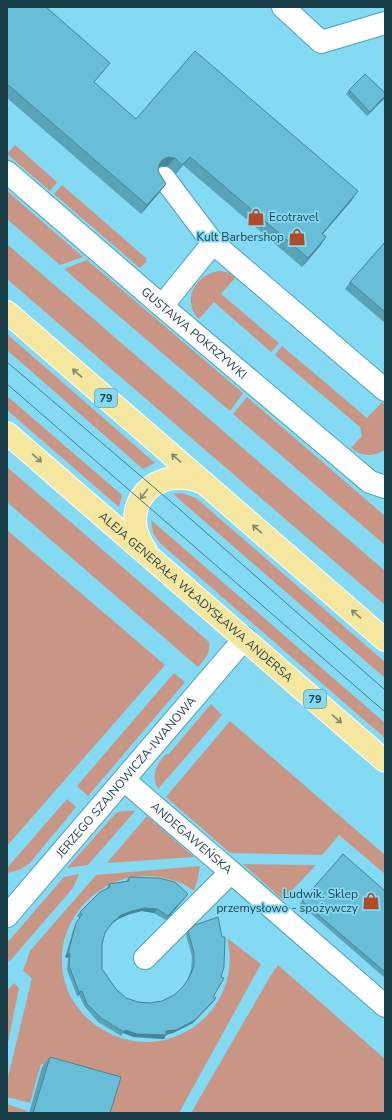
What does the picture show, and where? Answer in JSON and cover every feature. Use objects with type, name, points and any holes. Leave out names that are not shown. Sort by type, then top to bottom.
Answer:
[{"type":"main road","name":"79","points":[[7,312],[385,640]]},
{"type":"main road","name":"ALEJA GENERAŁA WŁADYSŁAWA ANDERSA","points":[[7,433],[385,760]]},
{"type":"main road","points":[[149,556],[140,542],[136,530],[137,507],[142,495],[151,486],[165,480],[189,478],[205,484]]},
{"type":"street","points":[[283,7],[321,42],[385,23]]},
{"type":"street","name":"GUSTAWA POKRZYWKI","points":[[7,172],[162,306],[370,482],[384,485]]},
{"type":"street","points":[[164,178],[213,243],[385,390]]},
{"type":"street","points":[[162,306],[213,243]]},
{"type":"street","name":"JERZEGO SZAJNOWICZA-IWANOWA","points":[[8,912],[124,780],[245,638]]},
{"type":"street","name":"ANDEGAWEŃSKA","points":[[124,780],[385,1006]]},
{"type":"street","points":[[145,958],[231,872]]},
{"type":"shaded area","points":[[15,145],[57,182],[50,191],[7,154]]},
{"type":"shaded area","points":[[62,185],[146,258],[146,262],[140,268],[54,194]]},
{"type":"shaded area","points":[[7,191],[83,257],[60,265],[7,219]]},
{"type":"shaded area","points":[[7,244],[385,571],[385,605],[7,279]]},
{"type":"shaded area","points":[[87,260],[243,393],[230,411],[64,269]]},
{"type":"shaded area","points":[[220,271],[230,273],[236,277],[221,294],[279,343],[271,352],[214,302],[199,319],[194,312],[191,304],[191,296],[198,282],[212,273]]},
{"type":"shaded area","points":[[7,334],[155,463],[143,469],[7,350]]},
{"type":"shaded area","points":[[282,346],[367,418],[382,402],[385,405],[385,450],[376,454],[368,455],[359,453],[351,448],[362,436],[360,427],[275,355]]},
{"type":"shaded area","points":[[7,396],[122,495],[119,507],[7,410]]},
{"type":"shaded area","points":[[247,397],[385,516],[385,545],[233,414]]},
{"type":"shaded area","points":[[7,467],[209,642],[208,653],[198,667],[7,502]]},
{"type":"shaded area","points":[[182,493],[196,498],[385,662],[385,678],[173,494]]},
{"type":"shaded area","points":[[151,520],[385,723],[385,738],[160,543],[153,533]]},
{"type":"shaded area","points":[[7,530],[165,665],[7,846]]},
{"type":"shaded area","points":[[174,673],[185,682],[88,796],[77,786]]},
{"type":"shaded area","points":[[211,704],[222,715],[158,789],[155,779],[157,766]]},
{"type":"shaded area","points":[[230,721],[385,855],[385,874],[339,835],[322,855],[230,853],[166,797]]},
{"type":"shaded area","points":[[67,799],[76,807],[29,864],[19,870],[7,873],[7,868]]},
{"type":"shaded area","points":[[135,811],[88,865],[67,868],[117,812]]},
{"type":"shaded area","points":[[147,816],[194,857],[107,863]]},
{"type":"shaded area","points":[[243,864],[316,865],[283,900]]},
{"type":"shaded area","points":[[200,866],[194,891],[183,884],[172,880],[139,876],[116,882],[96,893],[79,910],[68,930],[62,952],[63,975],[72,999],[79,1009],[87,1018],[102,1029],[131,1041],[155,1042],[178,1036],[198,1024],[214,1007],[225,987],[230,964],[227,938],[261,964],[179,1113],[109,1113],[117,1086],[41,1064],[30,1103],[7,1097],[7,1081],[32,978],[23,971],[30,951],[96,875]]},
{"type":"shaded area","points":[[79,874],[73,888],[9,962],[7,958],[7,943],[64,877]]},
{"type":"shaded area","points":[[278,965],[385,1059],[385,1113],[191,1113]]},
{"type":"shaded area","points":[[14,983],[19,988],[7,1048],[7,991]]},
{"type":"shaded area","points":[[7,1104],[27,1111],[27,1113],[7,1113]]},
{"type":"building","points":[[7,7],[46,7],[110,63],[94,82],[136,119],[195,51],[358,191],[322,234],[326,237],[308,258],[190,157],[182,165],[175,158],[168,157],[162,160],[158,171],[166,184],[147,205],[7,84]]},
{"type":"building","points":[[365,74],[385,93],[385,96],[370,112],[349,90]]},
{"type":"building","points":[[385,242],[385,312],[350,282]]},
{"type":"building","points":[[343,854],[385,891],[385,972],[302,901]]},
{"type":"building","points":[[129,877],[159,878],[175,882],[188,894],[168,916],[157,909],[144,908],[132,911],[121,915],[112,923],[105,933],[102,944],[102,969],[116,989],[126,998],[138,1002],[150,1003],[162,1001],[174,995],[182,988],[189,978],[194,966],[194,953],[188,931],[195,925],[218,917],[222,937],[225,937],[224,967],[221,977],[224,978],[213,997],[216,998],[195,1020],[176,1030],[166,1031],[166,1035],[137,1034],[125,1030],[124,1032],[101,1018],[87,1004],[82,991],[79,992],[69,966],[70,954],[68,953],[76,923],[82,914],[80,912],[100,892],[110,887],[109,884],[129,881]]},
{"type":"building","points":[[50,1057],[121,1077],[110,1113],[33,1113]]},
{"type":"tram line","points":[[7,362],[177,507],[385,690]]},
{"type":"tram line","points":[[7,384],[385,712]]},
{"type":"place","name":"Ecotravel","points":[[256,217]]},
{"type":"place","name":"Kult Barbershop","points":[[297,237]]},
{"type":"place","name":"Ludwik. Sklep przemysłowo - spożywczy","points":[[371,901]]}]
